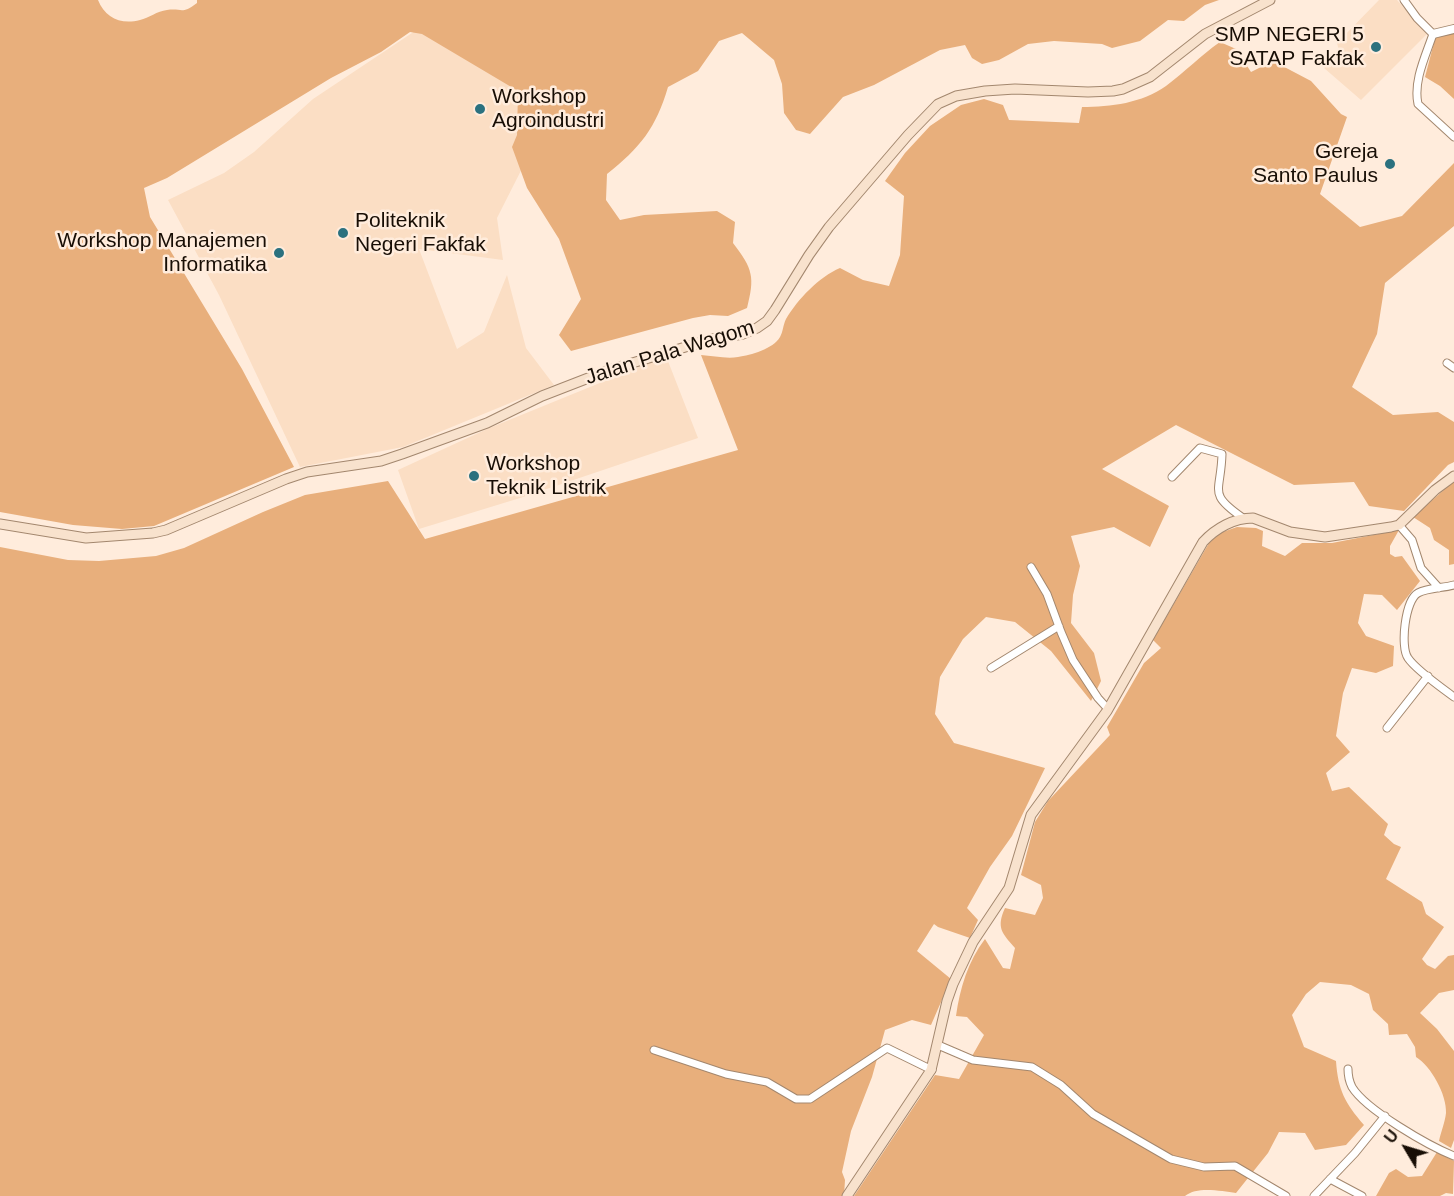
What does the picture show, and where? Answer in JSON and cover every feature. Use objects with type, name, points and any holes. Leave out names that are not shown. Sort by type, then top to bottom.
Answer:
[{"type":"main road","name":"Jalan Pala Wagom","points":[[0,524],[86,538],[165,530],[293,476],[315,470],[381,461],[487,423],[542,396],[609,370],[712,339],[747,333],[767,321],[829,227],[908,135],[938,104],[956,96],[985,91],[1015,89],[1113,92],[1123,89],[1150,77],[1206,34],[1270,0]]},
{"type":"main road","points":[[847,1196],[932,1070],[953,984],[973,942],[1009,888],[1031,815],[1108,709],[1203,542],[1224,526],[1253,518],[1299,534],[1325,537],[1399,525],[1435,490],[1454,476]]},
{"type":"street","points":[[1404,0],[1433,34]]},
{"type":"street","points":[[1433,34],[1454,29]]},
{"type":"street","points":[[1433,34],[1420,77],[1417,101],[1425,112],[1454,137]]},
{"type":"street","points":[[1172,477],[1200,448],[1222,454],[1218,490],[1221,500],[1244,519]]},
{"type":"street","points":[[1399,525],[1412,540],[1421,568],[1438,588]]},
{"type":"street","points":[[1031,567],[1047,594],[1073,660],[1108,709]]},
{"type":"street","points":[[1454,585],[1416,594],[1410,601],[1404,645],[1409,660],[1454,697]]},
{"type":"street","points":[[991,668],[1003,663],[1059,626]]},
{"type":"street","points":[[1387,728],[1428,676]]},
{"type":"street","points":[[938,1045],[973,1060],[1032,1067],[1061,1085],[1093,1113],[1171,1159],[1204,1167],[1235,1166],[1286,1196]]},
{"type":"street","points":[[654,1050],[726,1074],[767,1082],[796,1099],[810,1099],[887,1048],[932,1070]]},
{"type":"street","points":[[1348,1069],[1351,1085],[1357,1094],[1420,1140],[1454,1156]]},
{"type":"street","points":[[1314,1196],[1355,1153],[1385,1116]]},
{"type":"street","points":[[1330,1179],[1362,1196]]},
{"type":"shaded area","points":[[0,0],[98,0],[109,16],[126,22],[143,19],[163,11],[185,10],[197,3],[197,0],[1219,0],[1205,5],[1184,21],[1168,20],[1140,41],[1112,48],[1102,44],[1054,41],[1028,44],[999,60],[982,64],[972,58],[965,45],[940,50],[874,85],[843,97],[810,134],[796,130],[784,113],[782,84],[774,60],[742,33],[719,41],[698,71],[668,87],[652,126],[638,146],[607,174],[606,200],[620,220],[644,215],[717,211],[735,222],[733,243],[745,260],[751,281],[747,308],[728,316],[710,315],[693,318],[571,351],[559,335],[581,299],[559,239],[527,188],[512,147],[517,135],[518,91],[422,34],[410,32],[381,52],[331,78],[167,178],[144,188],[150,217],[242,369],[294,467],[154,526],[122,529],[73,525],[0,512]]},
{"type":"shaded area","name":"SMP NEGERI 5 SATAP Fakfak","points":[[1379,0],[1397,0],[1427,34],[1361,100],[1324,68],[1339,51],[1337,43]]},
{"type":"shaded area","name":"Politeknik Negeri Fakfak","points":[[421,27],[485,36],[543,127],[497,218],[503,260],[419,249],[457,349],[484,332],[507,275],[526,348],[554,385],[403,447],[300,467],[219,295],[168,200],[224,173],[254,152],[313,99]]},
{"type":"shaded area","points":[[1454,31],[1454,99],[1440,86],[1425,77],[1436,35]]},
{"type":"shaded area","points":[[1220,42],[1236,49],[1251,72],[1273,61],[1311,81],[1341,114],[1347,117],[1320,194],[1360,227],[1402,216],[1454,163],[1454,226],[1385,283],[1377,334],[1352,387],[1393,415],[1438,412],[1454,422],[1454,462],[1448,465],[1404,511],[1369,506],[1354,482],[1294,485],[1176,425],[1102,469],[1169,506],[1150,547],[1114,527],[1071,536],[1080,566],[1073,595],[1071,623],[1094,653],[1101,681],[1091,701],[1051,651],[1015,622],[986,617],[963,639],[940,677],[935,714],[954,743],[1045,768],[1012,836],[990,867],[967,908],[978,920],[970,938],[934,924],[917,951],[951,979],[931,1025],[912,1020],[885,1030],[872,1077],[851,1131],[842,1172],[845,1180],[844,1196],[0,1196],[0,547],[68,560],[99,561],[156,556],[184,548],[305,495],[388,481],[425,539],[738,450],[701,355],[738,357],[755,353],[772,345],[780,337],[786,319],[803,296],[824,277],[840,268],[863,280],[889,286],[900,255],[904,196],[885,181],[905,153],[930,126],[961,105],[984,99],[1003,105],[1009,120],[1079,123],[1082,107],[1115,105],[1157,92]]},
{"type":"shaded area","points":[[666,356],[698,438],[520,498],[419,529],[398,470],[487,429]]},
{"type":"shaded area","points":[[1454,481],[1454,564],[1449,565],[1449,550],[1434,540],[1430,528],[1413,517]]},
{"type":"shaded area","points":[[1237,527],[1256,528],[1263,531],[1262,546],[1285,556],[1302,543],[1332,543],[1399,530],[1390,546],[1390,554],[1395,557],[1402,556],[1420,581],[1397,610],[1382,595],[1364,594],[1358,623],[1366,636],[1394,646],[1393,666],[1376,673],[1352,668],[1343,693],[1336,736],[1350,752],[1326,773],[1332,791],[1349,787],[1388,824],[1384,835],[1401,847],[1386,879],[1422,902],[1426,914],[1444,927],[1422,959],[1435,969],[1448,956],[1454,955],[1454,990],[1439,993],[1420,1013],[1437,1029],[1454,1051],[1454,1140],[1451,1148],[1439,1141],[1446,1113],[1441,1090],[1427,1067],[1416,1057],[1415,1047],[1407,1034],[1389,1035],[1388,1024],[1373,1010],[1369,994],[1351,985],[1320,982],[1306,994],[1292,1015],[1304,1047],[1336,1061],[1344,1096],[1364,1125],[1346,1145],[1315,1150],[1305,1133],[1279,1132],[1268,1153],[1236,1193],[1209,1190],[1196,1191],[1185,1196],[854,1196],[935,1075],[959,1079],[984,1035],[967,1017],[956,1016],[962,985],[969,966],[985,939],[1003,968],[1010,969],[1015,948],[1002,930],[1001,921],[1005,908],[1035,915],[1043,898],[1041,885],[1021,875],[1035,822],[1048,801],[1110,735],[1107,727],[1144,663],[1161,648],[1153,640],[1209,543],[1220,533]]},
{"type":"shaded area","points":[[1437,1152],[1454,1161],[1453,1194],[1376,1196],[1389,1173],[1396,1169],[1408,1177],[1422,1176]]},
{"type":"place","name":"SMP NEGERI 5 SATAP Fakfak","points":[[1376,47]]},
{"type":"place","name":"Workshop Agroindustri","points":[[480,109]]},
{"type":"place","name":"Gereja Santo Paulus","points":[[1390,164]]},
{"type":"place","name":"Politeknik Negeri Fakfak","points":[[343,233]]},
{"type":"place","name":"Workshop Manajemen Informatika","points":[[279,253]]},
{"type":"place","name":"Workshop Teknik Listrik","points":[[474,476]]}]
